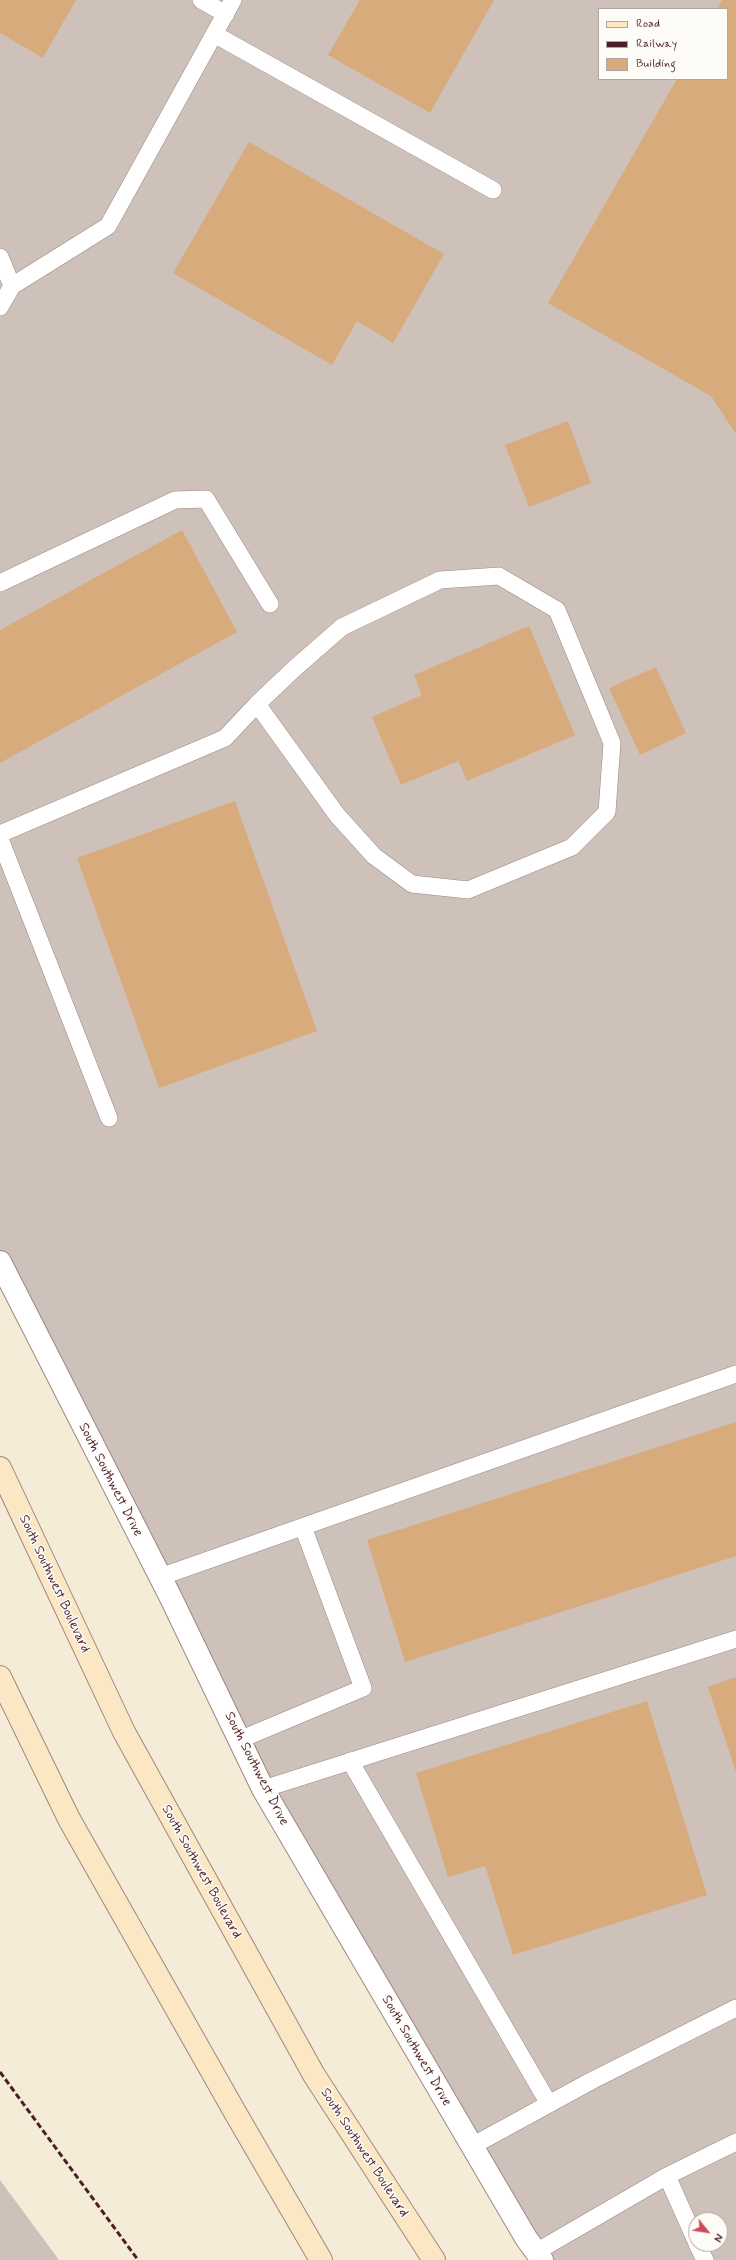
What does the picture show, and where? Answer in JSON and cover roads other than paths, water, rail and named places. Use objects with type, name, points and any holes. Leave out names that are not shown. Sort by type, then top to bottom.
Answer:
[{"type":"main road","name":"South Southwest Boulevard","points":[[0,1468],[124,1732],[314,2075],[434,2260]]},
{"type":"main road","points":[[0,1677],[69,1819],[320,2260]]},
{"type":"street","name":"South Southwest Drive","points":[[0,1262],[160,1577],[263,1789],[472,2146],[539,2256]]},
{"type":"lane","points":[[0,307],[12,286],[108,226],[230,7],[201,0]]},
{"type":"lane","points":[[214,34],[493,190]]},
{"type":"lane","points":[[0,257],[12,286]]},
{"type":"lane","points":[[0,583],[175,500],[206,499],[270,604]]},
{"type":"lane","points":[[0,834],[225,738],[257,704],[342,627],[440,580],[499,576],[557,610],[612,743],[606,812],[572,847],[468,890],[412,884],[374,856],[337,815],[257,704]]},
{"type":"lane","points":[[0,839],[109,1118]]},
{"type":"lane","points":[[160,1577],[736,1374]]},
{"type":"lane","points":[[239,1740],[363,1688],[303,1527]]},
{"type":"lane","points":[[263,1789],[736,1639]]},
{"type":"lane","points":[[350,1761],[549,2104]]},
{"type":"lane","points":[[472,2146],[549,2104],[736,2008]]},
{"type":"lane","points":[[539,2256],[666,2176],[736,2142]]},
{"type":"lane","points":[[666,2176],[688,2224]]},
{"type":"railway","points":[[0,2072],[138,2260]]}]
